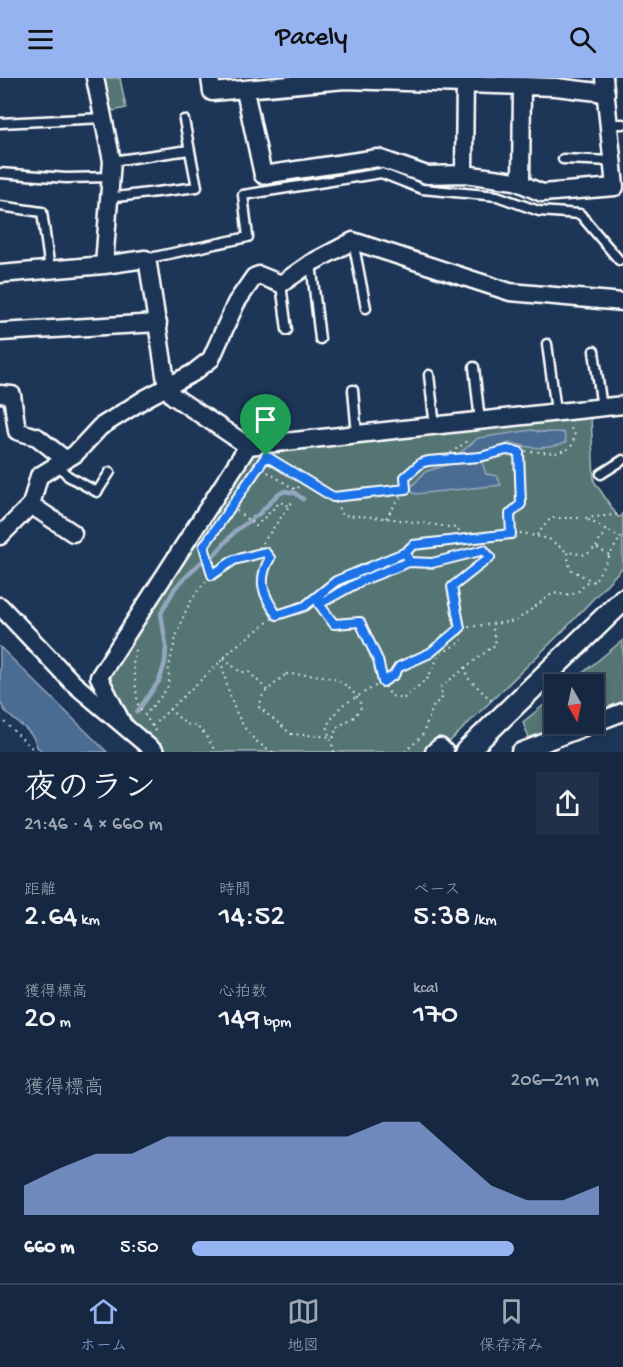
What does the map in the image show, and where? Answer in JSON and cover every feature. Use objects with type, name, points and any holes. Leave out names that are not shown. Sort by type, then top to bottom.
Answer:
[{"type":"street","points":[[95,78],[104,118],[111,169],[104,265]]},
{"type":"street","points":[[210,78],[212,92],[345,80],[465,81],[522,87],[605,86],[616,124],[613,161],[615,187],[542,193],[521,183],[464,174],[427,175],[378,158],[262,175],[245,90]]},
{"type":"street","points":[[464,174],[465,81]]},
{"type":"street","points":[[521,183],[522,87]]},
{"type":"street","points":[[0,536],[31,505],[39,476],[62,463],[100,427],[211,359],[236,303],[254,277],[259,275],[281,284],[311,263],[353,241],[510,292],[623,302]]},
{"type":"street","points":[[0,274],[145,259],[158,323],[167,388],[172,396],[248,446],[435,428],[479,427],[556,411],[623,405]]},
{"type":"street","points":[[0,332],[158,323]]},
{"type":"street","points":[[0,394],[12,395],[17,431],[37,437],[62,463]]},
{"type":"street","points":[[122,723],[99,677],[248,446]]},
{"type":"street","points":[[31,505],[74,532]]},
{"type":"street","points":[[466,752],[623,600]]},
{"type":"street","points":[[0,606],[73,683],[155,752]]},
{"type":"street","points":[[520,752],[623,712]]},
{"type":"street","points":[[434,752],[440,747],[445,752]]},
{"type":"lane","points":[[0,123],[104,118]]},
{"type":"lane","points":[[108,198],[197,187],[184,120]]},
{"type":"lane","points":[[0,173],[66,178],[189,150]]},
{"type":"lane","points":[[563,159],[613,161]]},
{"type":"lane","points":[[145,259],[248,237],[243,195],[381,173],[422,189],[497,196],[539,211],[580,214],[619,260]]},
{"type":"lane","points":[[0,206],[42,212],[50,270]]},
{"type":"lane","points":[[353,241],[366,308]]},
{"type":"lane","points":[[311,263],[320,339]]},
{"type":"lane","points":[[281,284],[287,330]]},
{"type":"lane","points":[[547,344],[556,411]]},
{"type":"lane","points":[[594,351],[602,408]]},
{"type":"lane","points":[[474,367],[479,427]]},
{"type":"lane","points":[[429,375],[435,428]]},
{"type":"lane","points":[[353,390],[357,435]]},
{"type":"lane","points":[[601,474],[623,460]]},
{"type":"lane","points":[[62,463],[68,476],[97,492],[110,472]]},
{"type":"path","points":[[386,518],[406,489],[405,477],[421,463],[480,457],[507,450],[556,453],[572,448],[575,435],[568,424]]},
{"type":"path","points":[[441,460],[479,427]]},
{"type":"path","points":[[511,534],[510,514],[521,504],[519,452]]},
{"type":"path","points":[[198,553],[266,456],[333,497],[342,515],[386,518],[456,528],[466,538]]},
{"type":"path","points":[[258,466],[296,490],[305,479]]},
{"type":"path","points":[[333,497],[406,489]]},
{"type":"path","points":[[232,506],[249,518],[252,524],[259,525],[280,502],[289,506]]},
{"type":"path","points":[[254,555],[292,502]]},
{"type":"path","points":[[537,535],[551,518],[585,518],[623,514]]},
{"type":"path","points":[[567,552],[570,569],[594,582],[609,555],[622,538],[585,518]]},
{"type":"path","points":[[152,726],[224,658],[277,615],[305,606],[336,581],[406,552],[413,545],[511,534],[537,535],[549,539],[567,552],[586,555],[596,547],[606,530]]},
{"type":"path","points":[[204,546],[212,575]]},
{"type":"path","points":[[596,547],[609,555]]},
{"type":"path","points":[[484,550],[490,557],[452,587],[462,641],[439,655],[428,678],[404,698],[391,696],[383,682],[378,660],[360,622],[334,624],[319,604],[361,581],[409,562],[432,563],[484,550]]},
{"type":"path","points":[[145,716],[168,686],[169,668],[189,603],[212,575],[234,560],[265,552],[270,558],[261,577],[268,602],[277,615]]},
{"type":"path","points":[[406,552],[409,562]]},
{"type":"path","points":[[334,752],[327,725],[341,706],[394,675],[399,667],[430,653],[460,628],[516,621],[554,592],[573,595],[578,593],[589,579]]},
{"type":"path","points":[[405,752],[422,735],[434,705],[442,698],[441,687],[496,644],[492,625]]},
{"type":"path","points":[[136,647],[134,665],[138,705],[155,731]]},
{"type":"path","points":[[224,658],[240,672],[249,672],[267,690]]},
{"type":"path","points":[[221,661],[241,724],[262,747],[273,752]]},
{"type":"path","points":[[465,667],[469,679],[495,704]]},
{"type":"path","points":[[286,674],[334,676],[357,697],[362,706],[354,717],[336,728],[334,738],[291,734],[259,707],[263,694],[267,690],[286,674]]},
{"type":"path","points":[[169,709],[186,724],[196,726],[204,733],[216,752]]},
{"type":"path","points":[[0,718],[36,752]]},
{"type":"green space","points":[[102,78],[120,78],[126,108],[114,111],[108,106]]},
{"type":"green space","points":[[591,416],[594,481],[618,517],[623,516],[623,567],[564,630],[446,745],[427,752],[165,752],[139,730],[106,678],[253,449]]},
{"type":"green space","points":[[623,640],[623,701],[604,709],[604,674],[581,674]]},
{"type":"green space","points":[[544,705],[544,732],[529,738],[523,722]]},
{"type":"water","points":[[532,430],[564,433],[566,442],[539,448],[511,442],[480,457],[486,474],[497,476],[501,485],[415,494],[411,491],[411,487],[425,472],[446,465],[478,438]]},
{"type":"water","points":[[0,647],[107,752],[44,752],[37,747],[30,733],[7,713],[0,700]]},
{"type":"waterway","points":[[137,712],[159,681],[165,663],[166,646],[161,613],[175,588],[200,563],[213,557],[235,531],[259,514],[277,495],[285,491],[295,493],[303,499]]},
{"type":"route","points":[[266,456],[204,546],[212,575],[234,560],[265,552],[270,558],[261,577],[263,588],[268,602],[277,615],[305,606],[336,581],[406,552],[409,562],[361,581],[319,604],[334,624],[360,622],[378,660],[383,682],[394,675],[399,667],[430,653],[460,628],[452,587],[490,557],[484,550],[432,563],[409,562],[406,552],[413,545],[511,534],[510,514],[521,504],[519,452],[507,450],[480,457],[428,461],[421,463],[405,477],[406,489],[333,497],[266,456]]}]
